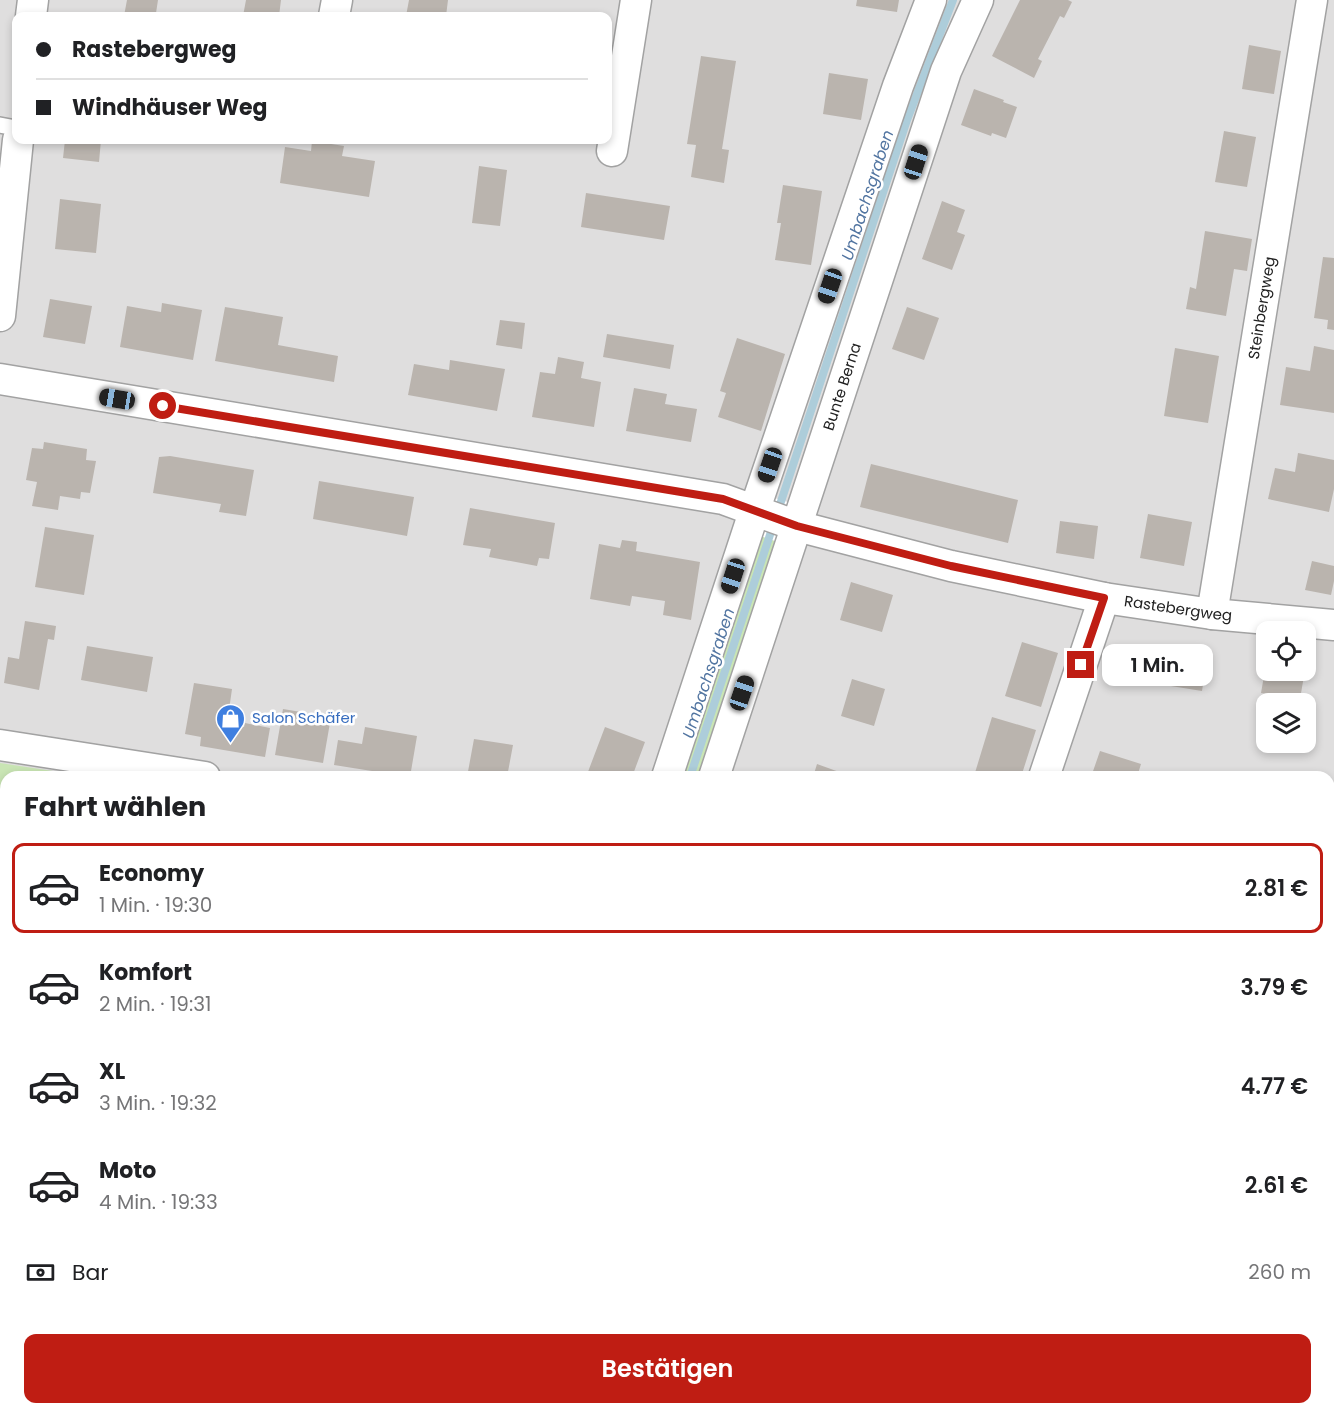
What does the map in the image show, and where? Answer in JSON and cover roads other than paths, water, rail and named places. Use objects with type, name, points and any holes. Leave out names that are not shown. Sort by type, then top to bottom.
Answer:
[{"type":"street","points":[[612,151],[636,0]]},
{"type":"street","name":"Bunte Berna","points":[[715,771],[775,518],[898,86],[931,0]]},
{"type":"street","name":"Bunte Berna","points":[[670,771],[775,518],[946,71],[978,0]]},
{"type":"street","name":"Steinbergweg","points":[[1212,614],[1312,0]]},
{"type":"street","points":[[0,316],[18,144]]},
{"type":"street","name":"Rastebergweg","points":[[0,380],[723,499],[775,518],[951,566],[1104,598],[1212,614],[1334,625]]},
{"type":"street","points":[[1046,771],[1104,598]]},
{"type":"street","points":[[0,745],[167,771]]},
{"type":"waterway","name":"Umbachsgraben","points":[[692,771],[907,120],[953,0]]},
{"type":"place","name":"Salon Schäfer","points":[[231,744]]}]
